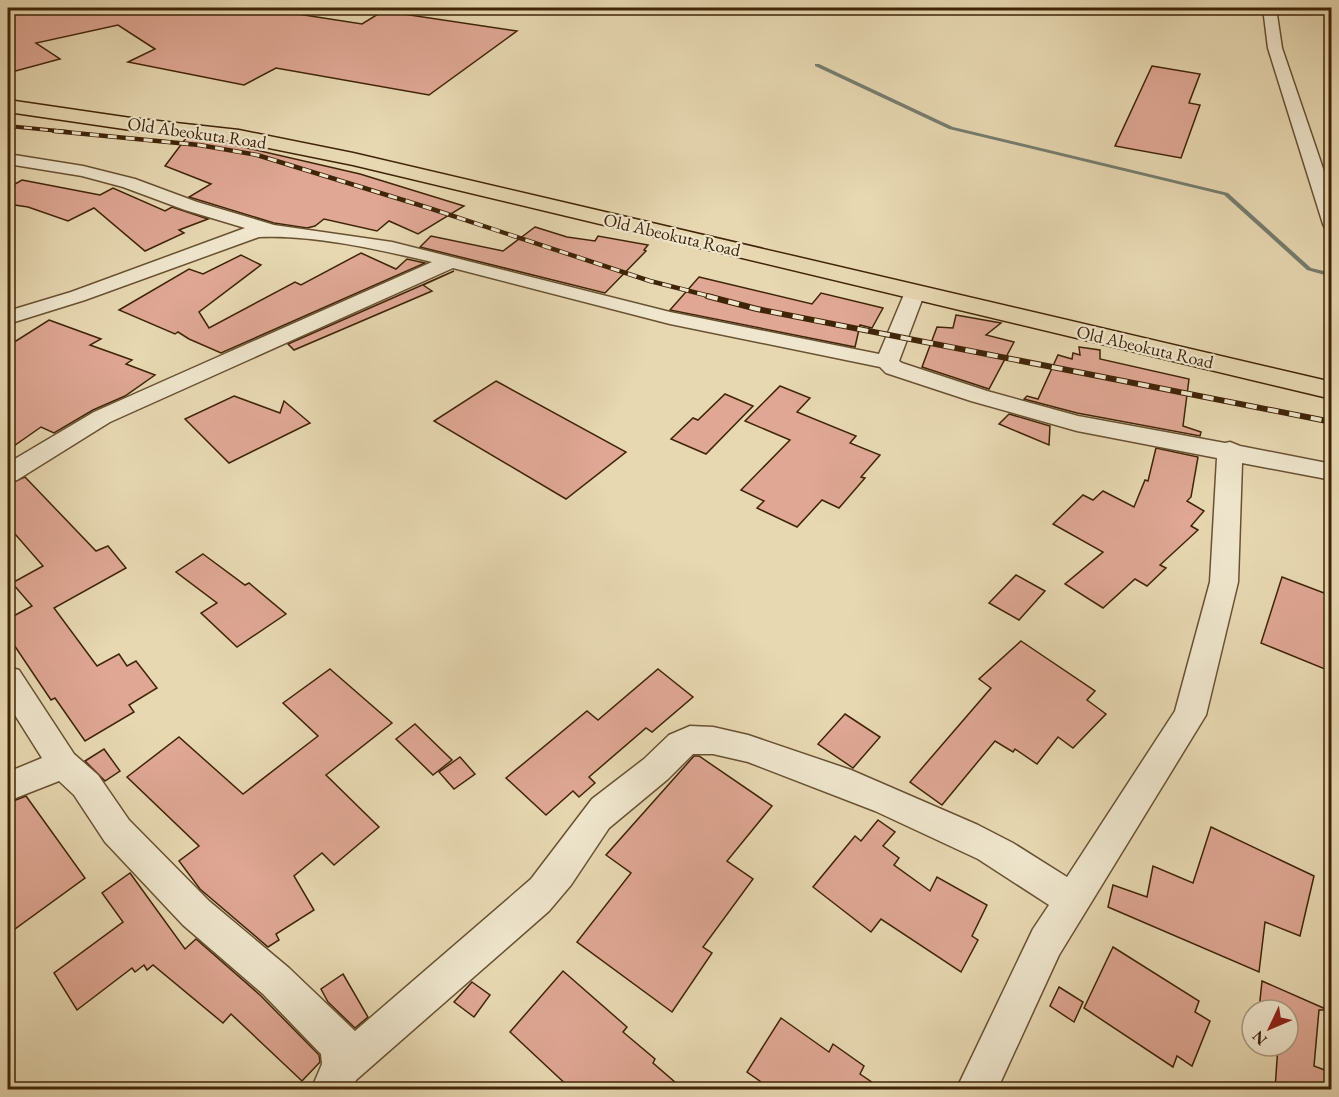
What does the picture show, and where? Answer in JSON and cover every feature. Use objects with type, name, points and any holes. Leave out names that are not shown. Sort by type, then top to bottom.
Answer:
[{"type":"highway","name":"Old Abeokuta Road","points":[[8,106],[131,124],[239,136],[343,157],[1332,391]]},
{"type":"street","points":[[1269,8],[1275,48],[1332,224]]},
{"type":"street","points":[[8,159],[95,174],[129,183],[191,206],[268,229],[350,239],[451,261],[598,301],[731,332],[887,362],[894,368],[979,396],[1077,423],[1230,450],[1332,472]]},
{"type":"street","points":[[8,318],[78,296],[250,232],[268,229]]},
{"type":"street","points":[[8,474],[102,417],[451,261]]},
{"type":"street","points":[[887,362],[915,292]]},
{"type":"street","points":[[976,1089],[1046,942],[1071,899],[1190,715],[1209,648],[1224,582],[1230,450]]},
{"type":"street","points":[[8,679],[63,764],[86,785],[117,831],[196,913],[276,981],[341,1045],[337,1078]]},
{"type":"street","points":[[337,1078],[477,948],[544,891],[609,804],[655,770],[680,744],[698,738],[734,744],[819,772],[926,818],[990,848],[1071,899]]},
{"type":"street","points":[[8,788],[63,764]]},
{"type":"building","points":[[8,8],[259,8],[362,24],[383,11],[517,31],[429,95],[276,68],[244,85],[128,62],[155,49],[118,25],[36,43],[60,59],[8,73]]},
{"type":"building","points":[[1152,66],[1200,74],[1189,103],[1200,105],[1181,158],[1115,146]]},
{"type":"building","points":[[186,138],[221,142],[360,174],[464,206],[418,234],[389,221],[377,231],[324,219],[315,226],[307,228],[274,223],[189,197],[211,184],[165,166]]},
{"type":"building","points":[[22,180],[100,195],[113,188],[165,211],[172,207],[208,219],[179,230],[184,233],[145,251],[94,208],[68,221],[28,207],[8,204],[8,188]]},
{"type":"building","points":[[535,227],[567,237],[595,241],[598,236],[648,245],[644,250],[646,251],[605,293],[420,247],[431,236],[503,251]]},
{"type":"building","points":[[361,253],[396,269],[407,259],[425,263],[221,353],[178,332],[175,334],[119,310],[189,269],[203,274],[241,255],[261,265],[199,312],[209,328],[295,282],[301,285]]},
{"type":"building","points":[[454,271],[423,285],[432,291],[294,350],[288,344]]},
{"type":"building","points":[[699,277],[812,304],[821,293],[883,308],[872,328],[860,325],[855,347],[670,310]]},
{"type":"building","points":[[956,315],[1001,323],[986,335],[1014,342],[989,389],[922,367],[937,327],[953,328]]},
{"type":"building","points":[[49,320],[101,339],[90,345],[132,360],[126,364],[155,375],[125,396],[93,410],[54,433],[41,427],[8,450],[8,346]]},
{"type":"building","points":[[1079,347],[1100,350],[1100,359],[1189,379],[1183,426],[1201,432],[1200,436],[1077,413],[1024,399],[1027,396],[1038,399],[1058,355],[1072,359],[1073,353],[1080,355]]},
{"type":"building","points":[[496,381],[626,452],[566,499],[434,421]]},
{"type":"building","points":[[780,386],[810,398],[797,412],[856,436],[850,443],[880,455],[861,477],[865,478],[839,508],[822,500],[797,527],[757,508],[764,501],[741,490],[790,440],[745,421]]},
{"type":"building","points":[[725,394],[753,406],[706,454],[671,439],[693,418],[698,420]]},
{"type":"building","points":[[234,396],[280,413],[284,401],[310,423],[229,463],[185,419]]},
{"type":"building","points":[[1009,414],[1050,426],[1049,445],[999,424]]},
{"type":"building","points":[[1156,448],[1198,457],[1191,497],[1187,501],[1204,511],[1191,526],[1198,530],[1160,565],[1166,568],[1147,586],[1135,579],[1103,608],[1065,584],[1103,552],[1053,524],[1083,495],[1093,500],[1103,491],[1134,507],[1145,480],[1148,481]]},
{"type":"building","points":[[25,477],[96,551],[108,546],[126,568],[54,608],[97,666],[119,654],[127,666],[136,661],[157,688],[129,705],[134,712],[85,741],[55,698],[51,700],[8,636],[8,619],[32,606],[12,583],[43,566],[8,526],[8,484]]},
{"type":"building","points":[[203,554],[245,585],[249,583],[286,614],[237,647],[201,613],[217,603],[176,572]]},
{"type":"building","points":[[1016,575],[1045,591],[1019,620],[989,603]]},
{"type":"building","points":[[1282,577],[1332,596],[1332,672],[1261,643]]},
{"type":"building","points":[[1021,641],[1095,691],[1087,700],[1106,714],[1073,748],[1058,737],[1037,764],[1015,749],[1013,752],[995,741],[942,805],[910,782],[991,688],[979,679]]},
{"type":"building","points":[[330,669],[392,723],[326,775],[379,827],[334,865],[322,853],[294,876],[314,910],[276,934],[279,940],[268,947],[200,889],[179,861],[199,846],[127,777],[179,737],[243,794],[318,736],[283,703]]},
{"type":"building","points":[[658,669],[693,697],[652,732],[646,728],[589,777],[595,783],[579,797],[573,791],[546,815],[506,778],[587,711],[598,720]]},
{"type":"building","points":[[845,714],[880,737],[853,768],[818,744]]},
{"type":"building","points":[[415,724],[452,760],[433,775],[396,739]]},
{"type":"building","points":[[104,749],[120,771],[105,781],[85,761]]},
{"type":"building","points":[[694,756],[699,756],[772,806],[727,861],[753,879],[703,947],[712,953],[672,1012],[577,942],[631,873],[606,855]]},
{"type":"building","points":[[460,757],[475,774],[454,789],[439,772]]},
{"type":"building","points":[[26,796],[85,878],[8,934],[8,803]]},
{"type":"building","points":[[878,820],[895,832],[883,846],[899,858],[894,865],[930,891],[937,877],[987,905],[972,936],[978,940],[961,972],[881,919],[871,932],[813,887],[855,836],[861,841]]},
{"type":"building","points":[[1211,827],[1314,876],[1300,936],[1265,922],[1259,972],[1108,907],[1113,885],[1147,897],[1153,866],[1193,883]]},
{"type":"building","points":[[130,873],[185,949],[196,939],[261,996],[319,1055],[320,1062],[302,1081],[231,1014],[223,1023],[153,965],[147,970],[144,965],[135,972],[132,968],[77,1010],[54,973],[123,922],[102,893]]},
{"type":"building","points":[[1113,947],[1199,1001],[1195,1012],[1210,1021],[1192,1066],[1177,1056],[1173,1067],[1084,1008]]},
{"type":"building","points":[[563,971],[627,1027],[623,1032],[655,1059],[653,1063],[683,1089],[571,1089],[510,1032]]},
{"type":"building","points":[[343,974],[368,1017],[355,1028],[328,1002],[321,989]]},
{"type":"building","points":[[1262,981],[1328,1010],[1319,1010],[1314,1066],[1330,1072],[1329,1089],[1275,1089],[1277,1058],[1300,1058],[1300,998],[1260,998]]},
{"type":"building","points":[[472,982],[490,995],[474,1017],[454,1002]]},
{"type":"building","points":[[1059,987],[1083,1002],[1074,1022],[1050,1006]]},
{"type":"building","points":[[781,1018],[829,1052],[833,1044],[864,1066],[860,1074],[882,1089],[756,1089],[761,1082],[747,1072]]},
{"type":"waterway","points":[[817,65],[951,128],[1226,194],[1309,269],[1331,275]]},
{"type":"railway","points":[[8,126],[69,132]]},
{"type":"railway","points":[[54,131],[199,145],[257,155],[429,208],[650,281],[713,297]]},
{"type":"railway","points":[[707,296],[757,309],[1332,422]]}]
